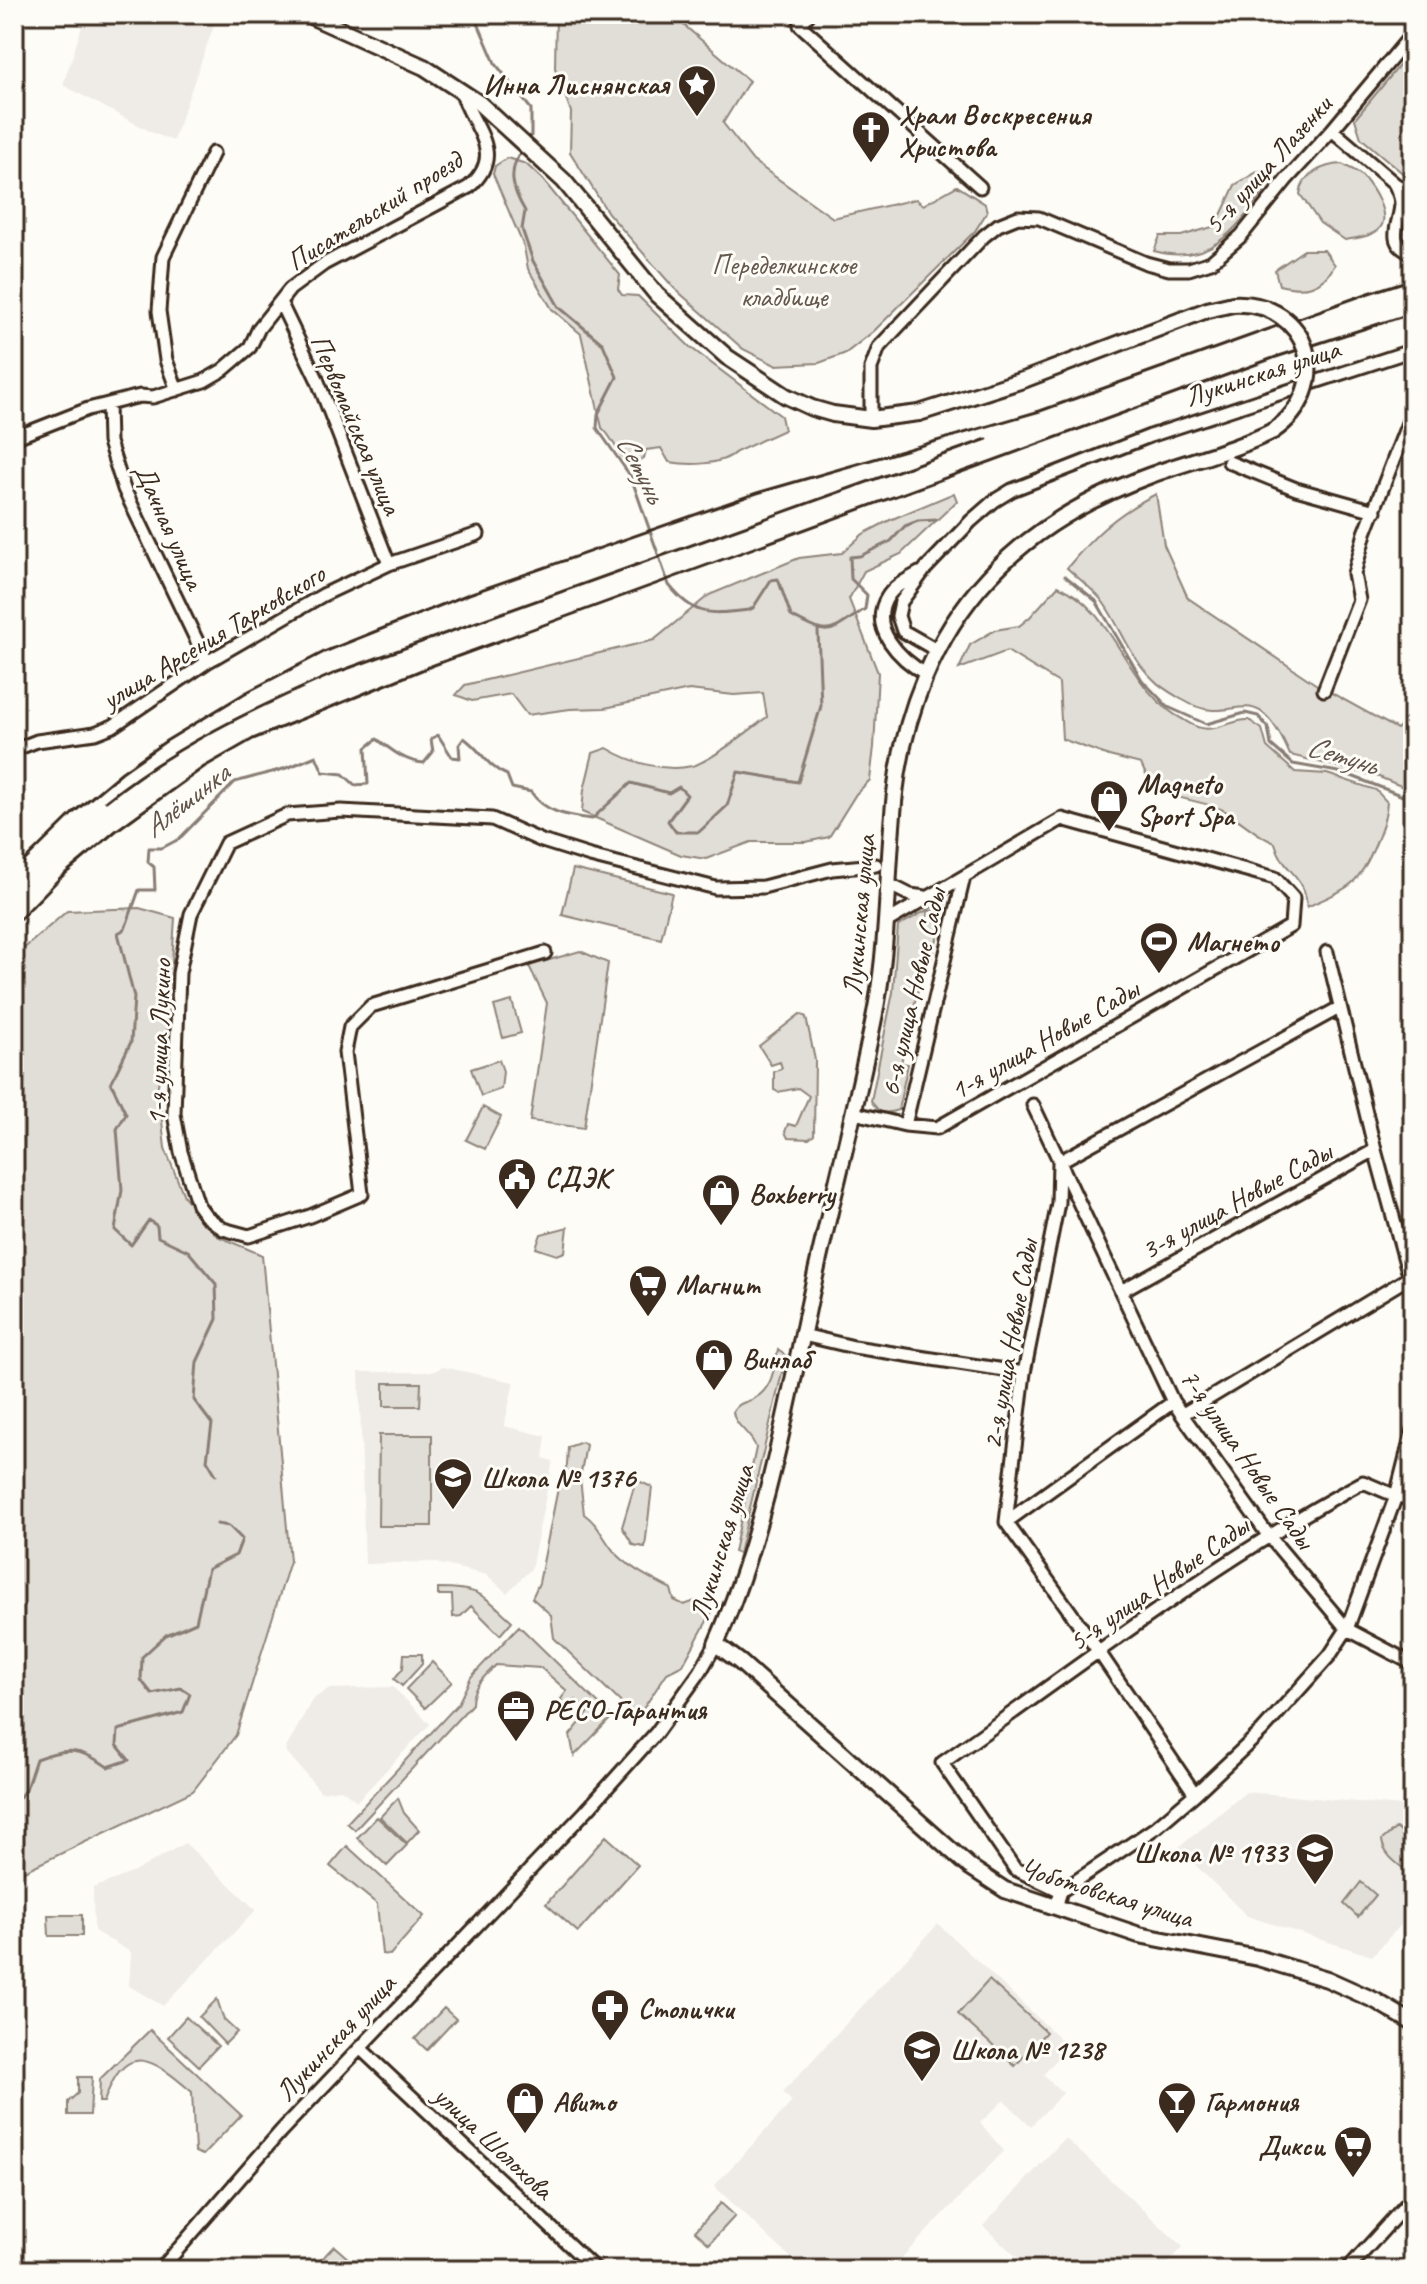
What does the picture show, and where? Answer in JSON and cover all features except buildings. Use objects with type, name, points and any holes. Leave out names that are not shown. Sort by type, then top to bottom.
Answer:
[{"type":"main road","points":[[306,14],[401,55],[461,90],[496,117],[581,199],[657,295],[711,344],[754,375],[786,396],[812,408],[871,419]]},
{"type":"main road","name":"Лукинская улица","points":[[716,1644],[742,1579],[854,1113],[876,1005],[888,921],[898,770],[906,733],[926,674],[963,610],[986,580],[1041,532],[1119,487],[1273,431],[1292,416],[1305,396],[1309,368],[1306,349],[1295,329],[1276,313],[1254,305],[1233,304],[1207,310],[1026,379],[916,414],[871,419]]},
{"type":"main road","name":"Чоботовская улица","points":[[716,1644],[970,1867],[1005,1890],[1139,1935],[1258,1958],[1327,1979],[1376,2001],[1413,2023]]},
{"type":"street","points":[[809,14],[800,25],[980,187]]},
{"type":"street","name":"5-я улица Лазенки","points":[[871,419],[871,368],[879,347],[998,225],[1018,217],[1039,218],[1146,263],[1178,269],[1219,258],[1232,247],[1413,33]]},
{"type":"street","name":"Писательский проезд","points":[[14,438],[88,409],[140,396],[153,397],[204,381],[250,347],[259,328],[290,289],[324,264],[469,187],[486,167],[488,153],[483,137],[466,108],[461,90]]},
{"type":"street","points":[[1332,130],[1395,184],[1413,195]]},
{"type":"street","points":[[177,390],[166,360],[159,311],[163,257],[213,153]]},
{"type":"street","points":[[1395,184],[1401,200],[1396,238],[1400,246],[1413,254]]},
{"type":"street","name":"Первомайская улица","points":[[280,302],[317,379],[389,564]]},
{"type":"street","name":"Лукинская улица","points":[[938,651],[907,635],[899,621],[901,602],[926,568],[994,501],[1012,490],[1150,436],[1413,351]]},
{"type":"street","name":"Дачная улица","points":[[108,404],[109,442],[124,489],[207,662]]},
{"type":"street","points":[[1324,690],[1359,600],[1354,574],[1365,533],[1413,410]]},
{"type":"street","points":[[1229,462],[1296,489],[1375,511]]},
{"type":"street","name":"улица Арсения Тарковского","points":[[14,750],[37,741],[95,733],[113,726],[207,662],[323,595],[389,564],[478,534]]},
{"type":"street","name":"Лукинская улица","points":[[926,568],[896,587],[887,598],[883,612],[887,636],[897,654],[926,674]]},
{"type":"street","name":"1-я улица Лукино","points":[[545,953],[371,1006],[350,1027],[345,1052],[362,1194],[259,1234],[235,1234],[206,1216],[198,1205],[181,1152],[174,1114],[179,973],[191,914],[226,843],[252,828],[287,815],[341,811],[492,819],[542,841],[590,856],[716,888],[763,887],[832,869],[876,865]]},
{"type":"street","name":"6-я улица Новые Сады","points":[[905,1125],[964,877],[1062,819],[1275,878],[1293,898],[1291,926]]},
{"type":"street","points":[[888,921],[964,877]]},
{"type":"street","points":[[890,885],[910,895],[926,897]]},
{"type":"street","name":"1-я улица Новые Сады","points":[[854,1113],[905,1125],[937,1128],[1291,926]]},
{"type":"street","points":[[1183,1414],[1412,1284],[1375,1150],[1327,952]]},
{"type":"street","points":[[1059,1162],[1339,1008]]},
{"type":"street","name":"7-я улица Новые Сады","points":[[1033,1105],[1173,1402],[1268,1535],[1347,1629],[1413,1664]]},
{"type":"street","name":"3-я улица Новые Сады","points":[[1121,1291],[1375,1150]]},
{"type":"street","name":"2-я улица Новые Сады","points":[[1006,1522],[1024,1373],[1058,1203],[1059,1162]]},
{"type":"street","points":[[803,1335],[854,1347],[1024,1373]]},
{"type":"street","points":[[1173,1402],[1006,1522],[1195,1794]]},
{"type":"street","points":[[1056,1907],[1061,1891],[1155,1828],[1195,1794],[1262,1731],[1330,1655],[1347,1629],[1396,1496],[1413,1429]]},
{"type":"street","name":"5-я улица Новые Сады","points":[[1061,1891],[1015,1869],[942,1763],[1268,1535],[1363,1482],[1396,1496],[1413,1498]]},
{"type":"street","name":"Лукинская улица","points":[[160,2270],[206,2221],[281,2131],[586,1811],[656,1733],[716,1644]]},
{"type":"street","name":"улица Шолохова","points":[[360,2048],[596,2270]]},
{"type":"street","points":[[1347,2270],[1413,2197]]},
{"type":"shaded area","points":[[86,14],[218,14],[173,141],[63,85]]},
{"type":"shaded area","name":"Школа № 1376","points":[[443,1367],[514,1382],[504,1426],[546,1436],[543,1458],[553,1461],[531,1569],[507,1593],[487,1575],[432,1562],[365,1564],[359,1372],[432,1372]]},
{"type":"shaded area","points":[[393,1687],[430,1724],[357,1801],[341,1789],[321,1792],[285,1750],[312,1700],[328,1689]]},
{"type":"shaded area","name":"Школа № 1933","points":[[1246,1792],[1413,1807],[1413,1912],[1372,1956],[1247,1916],[1178,1848]]},
{"type":"shaded area","points":[[185,1843],[256,1910],[163,2006],[129,1986],[131,1952],[94,1931],[93,1888],[134,1872]]},
{"type":"shaded area","name":"Школа № 1238","points":[[938,1924],[1068,2046],[1043,2075],[1063,2093],[1031,2126],[1004,2100],[980,2123],[1004,2151],[890,2270],[804,2270],[714,2186],[792,2102],[783,2092]]},
{"type":"shaded area","points":[[1065,2138],[1183,2247],[1162,2270],[1031,2270],[983,2226]]},
{"type":"green space","name":"Переделкинское кладбище","points":[[556,14],[671,14],[749,81],[723,123],[753,161],[833,218],[916,199],[923,205],[957,186],[985,204],[987,212],[975,231],[874,331],[846,353],[819,363],[775,365],[743,349],[674,288],[608,213],[570,152],[571,112],[555,68]]},
{"type":"green space","points":[[1413,49],[1413,160],[1409,162],[1413,166],[1413,182],[1361,138],[1355,119]]},
{"type":"green space","points":[[507,158],[526,164],[543,180],[620,275],[618,289],[622,295],[638,296],[690,347],[781,416],[784,430],[730,457],[713,462],[669,462],[661,448],[646,450],[644,458],[630,464],[626,461],[602,428],[581,334],[552,309],[528,269],[524,247],[493,174],[495,166]]},
{"type":"green space","points":[[1342,164],[1359,173],[1367,182],[1382,209],[1380,228],[1364,237],[1345,240],[1320,223],[1300,194],[1305,181],[1315,172]]},
{"type":"green space","points":[[1257,172],[1266,172],[1273,179],[1225,237],[1194,253],[1176,255],[1154,251],[1160,236],[1181,236],[1216,226],[1235,185]]},
{"type":"green space","points":[[1304,250],[1324,250],[1335,265],[1330,273],[1318,283],[1304,288],[1279,285],[1275,270]]},
{"type":"green space","points":[[954,493],[957,501],[901,554],[864,571],[849,599],[878,673],[874,747],[870,780],[856,794],[829,837],[806,842],[751,842],[706,859],[681,855],[582,812],[593,753],[607,748],[648,765],[670,768],[692,766],[719,752],[767,717],[763,693],[734,695],[689,690],[605,708],[527,715],[511,694],[472,701],[456,695],[465,685],[654,640],[709,595],[799,558],[842,553],[863,534]]},
{"type":"green space","points":[[1156,494],[1164,545],[1188,598],[1317,685],[1397,729],[1413,714],[1413,791],[1379,777],[1290,755],[1277,729],[1254,708],[1201,708],[1167,691],[1145,671],[1103,602],[1067,568],[1107,526]]},
{"type":"green space","points":[[1058,586],[1078,597],[1094,613],[1148,690],[1164,707],[1184,720],[1207,729],[1249,720],[1262,729],[1267,747],[1295,772],[1327,774],[1376,790],[1387,802],[1384,821],[1370,856],[1352,883],[1307,907],[1302,887],[1275,843],[1223,810],[1158,789],[1141,764],[1062,739],[1059,683],[1007,651],[959,669],[970,645],[995,630],[1019,626]]},
{"type":"green space","points":[[573,869],[672,893],[661,939],[562,915]]},
{"type":"green space","points":[[945,900],[945,910],[928,911],[927,920],[942,922],[931,959],[925,959],[901,1063],[908,1064],[898,1110],[882,1112],[871,1101],[893,992],[898,926]]},
{"type":"green space","points":[[139,908],[175,918],[168,1023],[158,1085],[165,1148],[184,1196],[217,1236],[262,1255],[290,1561],[236,1735],[193,1791],[18,1874],[14,1868],[14,957],[67,911]]},
{"type":"green space","points":[[580,951],[608,963],[584,1128],[530,1121],[547,1003],[529,966]]},
{"type":"green space","points":[[512,1001],[521,1033],[503,1038],[494,1006]]},
{"type":"green space","points":[[800,1014],[806,1017],[815,1060],[814,1135],[809,1139],[788,1138],[785,1132],[788,1124],[796,1126],[809,1096],[798,1088],[774,1090],[774,1072],[782,1068],[780,1062],[771,1065],[759,1046]]},
{"type":"green space","points":[[499,1060],[503,1071],[501,1089],[481,1096],[471,1069]]},
{"type":"green space","points":[[483,1107],[501,1117],[485,1149],[466,1140]]},
{"type":"green space","points":[[568,1227],[565,1252],[557,1255],[536,1248],[541,1234]]},
{"type":"green space","points":[[778,1350],[786,1356],[739,1554],[734,1552],[756,1448],[733,1412],[740,1404],[766,1389]]},
{"type":"green space","points":[[384,1383],[421,1383],[420,1406],[384,1406]]},
{"type":"green space","points":[[379,1435],[432,1435],[432,1526],[378,1526]]},
{"type":"green space","points":[[582,1442],[586,1445],[580,1478],[584,1514],[618,1556],[671,1589],[674,1600],[684,1605],[695,1601],[713,1610],[683,1665],[667,1673],[637,1718],[554,1638],[551,1615],[532,1598],[539,1583],[560,1478],[567,1466],[568,1447]]},
{"type":"green space","points":[[636,1480],[652,1487],[645,1547],[633,1545],[622,1527]]},
{"type":"green space","points":[[438,1588],[463,1589],[480,1594],[512,1621],[500,1635],[471,1606],[461,1616],[453,1617],[452,1595],[438,1595]]},
{"type":"green space","points":[[519,1626],[612,1717],[574,1756],[570,1735],[589,1712],[576,1700],[565,1708],[561,1699],[567,1691],[541,1668],[496,1665],[476,1687],[472,1704],[355,1830],[347,1823],[458,1704],[471,1677]]},
{"type":"green space","points":[[404,1654],[422,1654],[422,1664],[402,1686],[394,1679],[403,1668]]},
{"type":"green space","points":[[432,1662],[452,1682],[425,1708],[406,1689]]},
{"type":"green space","points":[[398,1798],[404,1813],[419,1830],[407,1843],[380,1817]]},
{"type":"green space","points":[[377,1817],[407,1845],[387,1866],[357,1838]]},
{"type":"green space","points":[[1396,1828],[1413,1842],[1413,1876],[1393,1860],[1383,1846],[1382,1840]]},
{"type":"green space","points":[[606,1836],[638,1865],[578,1932],[546,1904]]},
{"type":"green space","points":[[347,1846],[424,1916],[390,1955],[382,1954],[377,1904],[330,1866]]},
{"type":"green space","points":[[1361,1882],[1376,1895],[1358,1917],[1344,1904]]},
{"type":"green space","points":[[48,1915],[82,1915],[82,1936],[49,1936]]},
{"type":"green space","points":[[989,1980],[1046,2032],[1015,2066],[958,2014]]},
{"type":"green space","points":[[217,1999],[224,2020],[237,2032],[225,2044],[199,2017]]},
{"type":"green space","points":[[444,2008],[456,2019],[427,2050],[415,2039]]},
{"type":"green space","points":[[186,2017],[218,2046],[199,2066],[168,2037]]},
{"type":"green space","points":[[150,2030],[241,2115],[203,2155],[195,2152],[192,2092],[153,2064],[131,2062],[121,2069],[104,2102],[99,2102],[100,2079]]},
{"type":"green space","points":[[78,2077],[92,2077],[90,2115],[68,2115],[68,2102],[78,2093]]},
{"type":"green space","points":[[721,2203],[735,2216],[709,2244],[695,2231]]},
{"type":"green space","points":[[334,2246],[358,2270],[327,2270],[319,2262]]},
{"type":"waterway","name":"Сетунь","points":[[474,14],[495,63],[531,109],[531,136],[528,140]]},
{"type":"waterway","name":"Сетунь","points":[[522,150],[514,166],[513,180],[525,211],[522,229],[533,261],[559,307],[603,344],[617,377],[598,414],[597,428],[631,477],[669,585],[678,596],[696,608],[714,613],[749,610],[771,580],[778,579],[791,616],[815,628],[830,630],[865,609],[867,595],[851,579],[850,557],[860,556],[891,541],[905,526],[918,521],[937,520]]},
{"type":"waterway","name":"Сетунь","points":[[1065,576],[1096,601],[1142,680],[1168,707],[1206,724],[1245,713],[1258,716],[1268,727],[1271,745],[1293,764],[1344,773],[1413,800]]},
{"type":"waterway","name":"Алёшинка","points":[[216,1475],[207,1460],[212,1424],[194,1400],[197,1362],[217,1319],[216,1284],[188,1251],[158,1237],[157,1226],[149,1220],[131,1245],[115,1230],[122,1190],[117,1129],[126,1114],[111,1083],[131,1042],[134,997],[118,933],[125,929],[139,890],[155,890],[154,867],[148,862],[149,848],[162,848],[179,839],[235,782],[287,768],[316,756],[323,772],[343,774],[355,785],[368,784],[366,748],[377,739],[405,758],[424,763],[433,752],[431,739],[438,735],[452,757],[460,758],[459,745],[464,738],[495,768],[507,775],[512,788],[531,792],[543,805],[566,815],[592,819],[631,783],[669,793],[679,787],[687,795],[668,821],[676,832],[699,832],[727,806],[738,772],[798,782],[821,706],[818,631]]},
{"type":"waterway","name":"Алёшинка","points":[[14,1804],[26,1789],[36,1759],[73,1751],[90,1756],[108,1767],[129,1760],[117,1745],[118,1730],[183,1712],[190,1694],[181,1688],[152,1694],[141,1680],[142,1657],[166,1635],[196,1622],[208,1569],[236,1555],[242,1539],[229,1526],[217,1524]]},
{"type":"railway","points":[[14,871],[74,812],[122,772],[247,692],[324,652],[469,594],[757,493],[1040,411],[1413,279]]},
{"type":"railway","points":[[14,925],[60,878],[117,830],[204,767],[253,739],[434,665],[1276,357],[1413,313]]},
{"type":"railway","points":[[106,801],[188,745],[274,700],[335,673],[987,439]]},
{"type":"place","name":"Инна Лиснянская","points":[[697,118]]},
{"type":"place","name":"Храм Воскресения Христова","points":[[871,164]]},
{"type":"place","name":"Magneto Sport Spa","points":[[1109,833]]},
{"type":"place","name":"Магнето","points":[[1159,975]]},
{"type":"place","name":"СДЭК","points":[[517,1211]]},
{"type":"place","name":"Boxberry","points":[[721,1227]]},
{"type":"place","name":"Магнит","points":[[648,1318]]},
{"type":"place","name":"Винлаб","points":[[714,1392]]},
{"type":"place","name":"Школа № 1376","points":[[453,1511]]},
{"type":"place","name":"РЕСО-Гарантия","points":[[516,1743]]},
{"type":"place","name":"Школа № 1933","points":[[1315,1886]]},
{"type":"place","name":"Столички","points":[[610,2042]]},
{"type":"place","name":"Школа № 1238","points":[[922,2083]]},
{"type":"place","name":"Авито","points":[[525,2135]]},
{"type":"place","name":"Гармония","points":[[1177,2135]]},
{"type":"place","name":"Дикси","points":[[1353,2179]]}]
